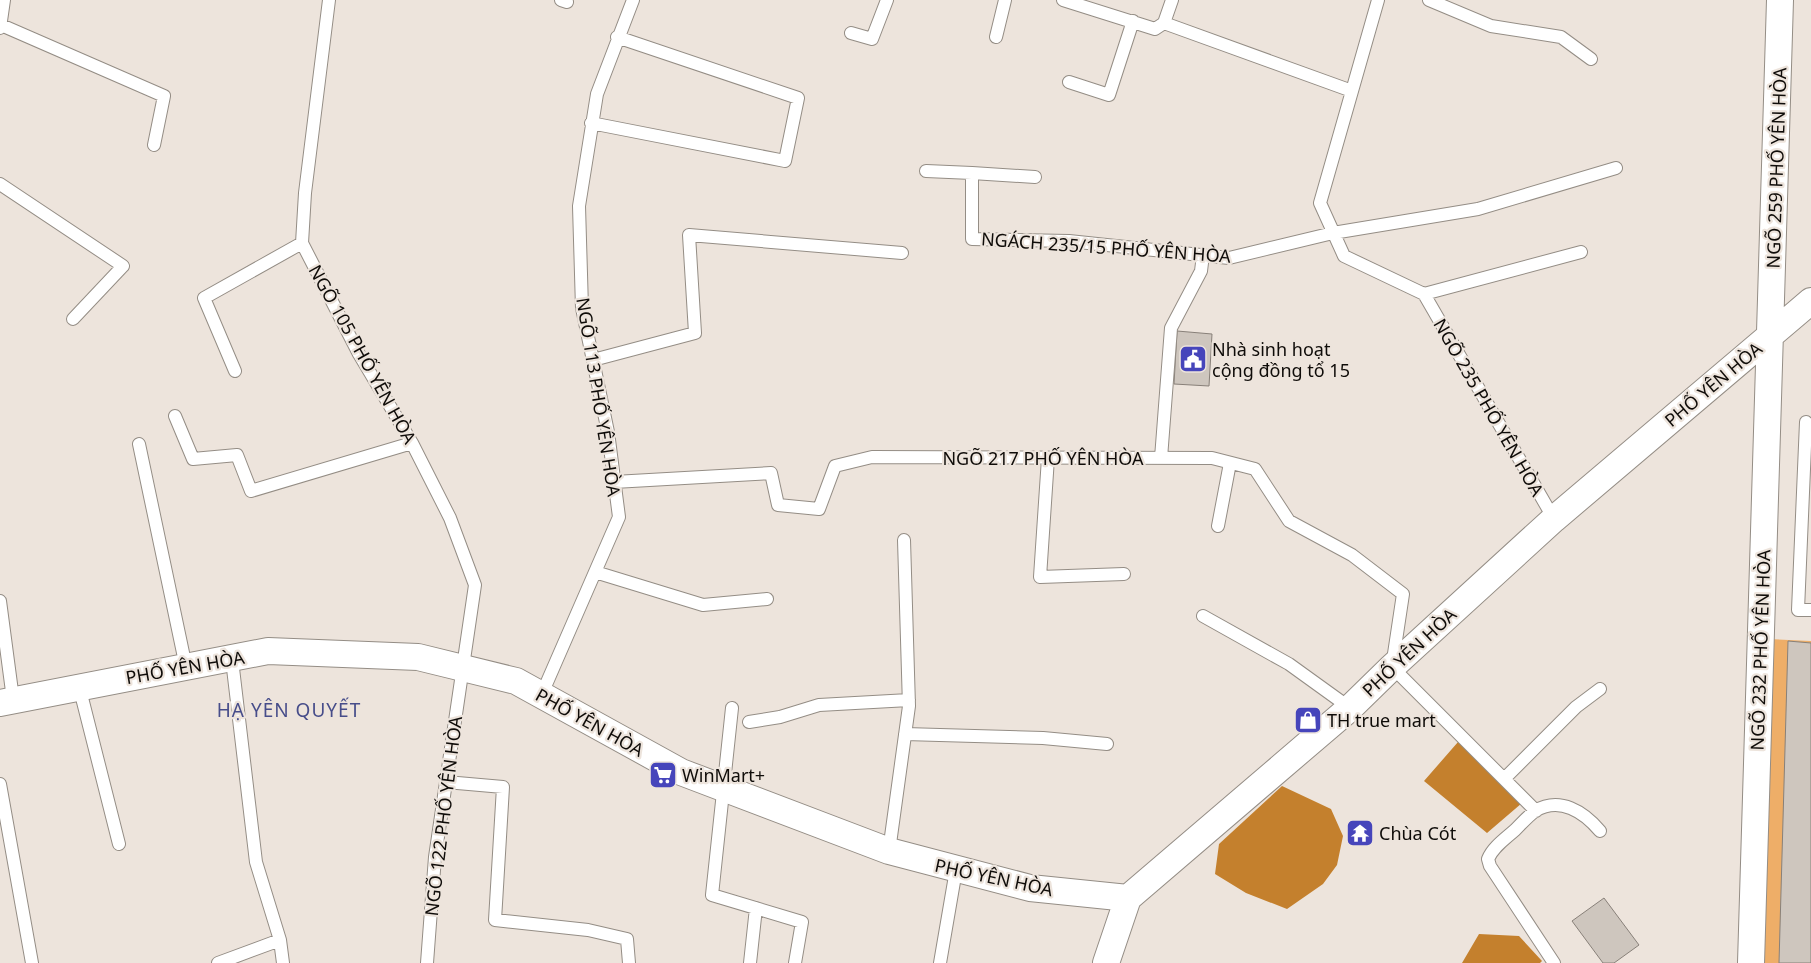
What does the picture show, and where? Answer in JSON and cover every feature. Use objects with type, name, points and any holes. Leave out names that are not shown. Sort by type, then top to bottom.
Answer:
[{"type":"street","name":"NGÕ 259 PHỐ YÊN HÒA","points":[[1770,336],[1776,207],[1780,0]]},
{"type":"street","name":"PHỐ YÊN HÒA","points":[[7,701],[79,686],[232,660],[268,651],[418,657],[516,681],[681,772],[889,851],[1030,888],[1128,898],[1350,708],[1392,667],[1554,519],[1770,336],[1806,309]]},
{"type":"street","name":"NGÕ 232 PHỐ YÊN HÒA","points":[[1751,963],[1770,336]]},
{"type":"street","points":[[1106,963],[1128,898]]},
{"type":"lane","points":[[4,0],[1,26],[164,96],[154,145]]},
{"type":"lane","name":"NGÕ 105 PHỐ YÊN HÒA","points":[[328,0],[304,193],[302,243],[358,354],[412,443],[450,518],[474,586],[461,668]]},
{"type":"lane","name":"NGÕ 113 PHỐ YÊN HÒA","points":[[541,696],[619,517],[608,432],[582,308],[579,206],[597,94],[617,37],[633,0]]},
{"type":"lane","points":[[851,33],[872,39],[887,0]]},
{"type":"lane","points":[[996,37],[1005,0]]},
{"type":"lane","points":[[1063,0],[1156,29],[1164,23],[1172,0]]},
{"type":"lane","points":[[1378,0],[1320,203],[1344,256],[1424,294]]},
{"type":"lane","points":[[1429,0],[1491,26],[1561,37],[1591,59]]},
{"type":"lane","points":[[1069,82],[1109,94],[1133,21]]},
{"type":"lane","points":[[1164,23],[1352,91]]},
{"type":"lane","points":[[591,123],[785,161],[798,98],[617,37]]},
{"type":"lane","points":[[1334,232],[1478,209],[1616,168]]},
{"type":"lane","points":[[926,171],[1034,177]]},
{"type":"lane","name":"NGÁCH 235/15 PHỐ YÊN HÒA","points":[[972,173],[972,239],[1069,241],[1229,258],[1334,232]]},
{"type":"lane","points":[[0,184],[123,266],[74,319]]},
{"type":"lane","points":[[593,360],[695,333],[689,235],[902,254]]},
{"type":"lane","points":[[235,371],[204,298],[302,243]]},
{"type":"lane","name":"NGÕ 235 PHỐ YÊN HÒA","points":[[1554,519],[1424,294],[1581,252]]},
{"type":"lane","points":[[1162,458],[1171,328],[1201,270],[1203,254]]},
{"type":"lane","points":[[175,416],[193,459],[237,455],[251,490],[412,443]]},
{"type":"lane","points":[[1806,422],[1798,610],[1811,610]]},
{"type":"lane","points":[[139,444],[186,667]]},
{"type":"lane","name":"NGÕ 217 PHỐ YÊN HÒA","points":[[614,482],[771,473],[778,505],[819,509],[835,466],[872,458],[1212,458],[1230,462],[1254,469],[1290,521],[1352,555],[1403,594],[1392,667]]},
{"type":"lane","points":[[1048,458],[1040,577],[1124,574]]},
{"type":"lane","points":[[1218,526],[1230,462]]},
{"type":"lane","points":[[889,851],[909,700],[904,540]]},
{"type":"lane","points":[[595,572],[703,605],[767,599]]},
{"type":"lane","points":[[0,601],[7,701]]},
{"type":"lane","points":[[1203,616],[1289,664],[1350,708]]},
{"type":"lane","points":[[232,660],[256,862],[280,940],[283,963]]},
{"type":"lane","points":[[1392,667],[1536,811]]},
{"type":"lane","name":"NGÕ 122 PHỐ YÊN HÒA","points":[[427,963],[436,857],[461,668]]},
{"type":"lane","points":[[79,686],[118,844]]},
{"type":"lane","points":[[1504,779],[1576,707],[1600,689]]},
{"type":"lane","points":[[749,722],[780,717],[819,705],[909,700]]},
{"type":"lane","points":[[732,708],[712,895],[802,922],[795,963]]},
{"type":"lane","points":[[905,734],[1043,738],[1107,744]]},
{"type":"lane","points":[[446,782],[504,787],[494,920],[588,930],[627,939],[629,963]]},
{"type":"lane","points":[[0,784],[32,963]]},
{"type":"lane","points":[[1554,963],[1490,866],[1488,859],[1498,845],[1536,811],[1553,806],[1570,807],[1581,812],[1600,831]]},
{"type":"lane","points":[[940,963],[956,870]]},
{"type":"lane","points":[[750,963],[756,908]]},
{"type":"lane","points":[[218,963],[280,940]]},
{"type":"shaded area","points":[[1768,639],[1811,641],[1811,963],[1761,963]]},
{"type":"shaded area","points":[[1458,742],[1522,803],[1487,833],[1424,781]]},
{"type":"shaded area","points":[[1282,786],[1331,809],[1343,836],[1337,865],[1323,884],[1287,909],[1246,893],[1215,874],[1219,844]]},
{"type":"shaded area","points":[[1479,934],[1519,936],[1542,961],[1540,963],[1462,963]]},
{"type":"building","name":"Nhà sinh hoạt cộng đồng tổ 15","points":[[1177,331],[1212,334],[1209,386],[1174,384]]},
{"type":"building","points":[[1788,641],[1811,643],[1811,963],[1779,963]]},
{"type":"building","points":[[1604,898],[1639,945],[1614,963],[1603,963],[1572,921]]},
{"type":"place","name":"Nhà sinh hoạt cộng đồng tổ 15","points":[[1193,359]]},
{"type":"place","name":"TH true mart","points":[[1308,720]]},
{"type":"place","name":"WinMart+","points":[[663,775]]},
{"type":"place","name":"Chùa Cót","points":[[1360,833]]},
{"type":"district","name":"HẠ YÊN QUYẾT","points":[[289,710]]}]
